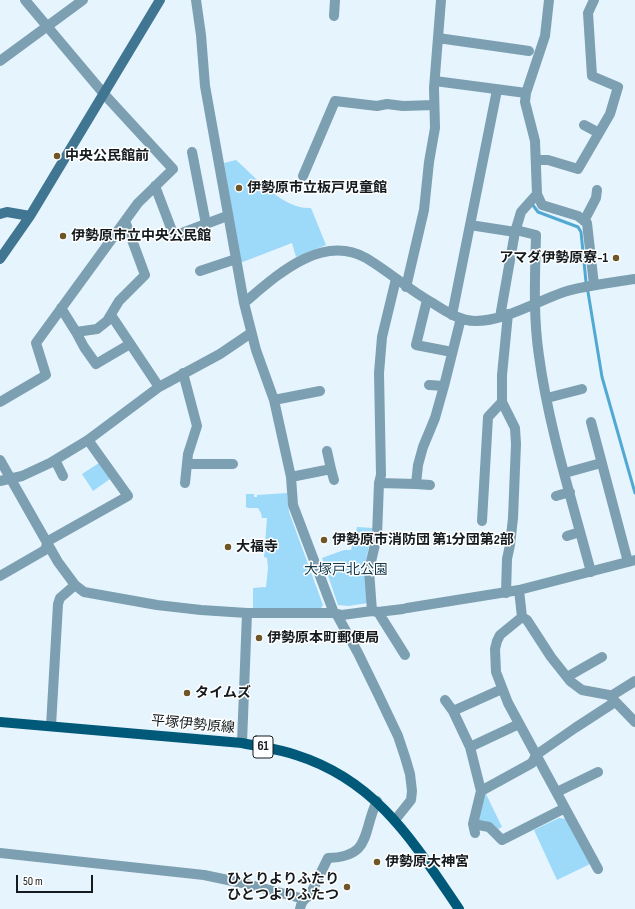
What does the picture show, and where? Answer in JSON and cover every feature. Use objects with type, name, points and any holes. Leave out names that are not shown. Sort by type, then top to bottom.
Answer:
[{"type":"main road","name":"平塚伊勢原線","points":[[0,722],[242,743],[282,750],[315,762],[351,781],[396,820],[411,839],[459,909]]},
{"type":"street","points":[[0,402],[46,375],[36,343],[138,203],[173,170],[104,94],[25,0]]},
{"type":"street","points":[[0,61],[84,0]]},
{"type":"street","points":[[0,259],[30,216],[160,0]]},
{"type":"street","points":[[196,0],[201,35],[205,86],[227,216],[251,333],[274,400],[291,477],[293,505],[334,613],[358,653],[398,736],[405,757],[410,774],[412,792],[411,800],[396,820]]},
{"type":"street","points":[[334,16],[335,0]]},
{"type":"street","points":[[406,286],[435,128],[435,81],[441,0]]},
{"type":"street","points":[[549,0],[545,36],[526,93],[525,102],[535,142],[537,194],[542,205],[578,216],[587,223],[594,285]]},
{"type":"street","points":[[536,160],[548,160],[578,169],[610,114],[622,88],[592,76],[588,13],[594,0]]},
{"type":"street","points":[[438,38],[478,39],[517,44],[529,51]]},
{"type":"street","points":[[435,81],[526,93]]},
{"type":"street","points":[[416,484],[418,465],[423,447],[435,418],[452,352],[470,225],[497,90]]},
{"type":"street","points":[[303,176],[335,101],[377,106],[387,104],[403,106],[434,105]]},
{"type":"street","points":[[584,124],[599,133]]},
{"type":"street","points":[[192,152],[206,224]]},
{"type":"street","points":[[155,186],[174,236],[227,216]]},
{"type":"street","points":[[584,221],[596,198],[597,190]]},
{"type":"street","points":[[506,593],[507,559],[513,518],[516,444],[515,428],[502,402],[504,315],[515,231],[521,212],[537,194]]},
{"type":"street","points":[[0,214],[7,212],[30,216]]},
{"type":"street","points":[[76,332],[97,329],[107,321],[119,301],[145,275],[125,221]]},
{"type":"street","points":[[470,225],[536,235],[534,304],[539,356],[551,424],[591,572]]},
{"type":"street","points":[[244,303],[284,271],[310,256],[329,250],[344,250],[365,257],[427,300],[456,316],[475,321],[504,315],[564,292],[594,285],[635,279]]},
{"type":"street","points":[[200,271],[236,259]]},
{"type":"street","points":[[396,279],[381,344],[379,373],[381,475],[379,483],[377,536],[369,570],[375,611],[405,655]]},
{"type":"street","points":[[427,300],[416,345],[452,352]]},
{"type":"street","points":[[61,308],[84,348],[96,364],[130,344]]},
{"type":"street","points":[[111,315],[159,387]]},
{"type":"street","points":[[0,481],[22,476],[55,460],[88,440],[159,387],[220,354],[251,333]]},
{"type":"street","points":[[183,373],[196,426],[188,454],[185,483]]},
{"type":"street","points":[[429,385],[444,386]]},
{"type":"street","points":[[547,398],[582,389]]},
{"type":"street","points":[[274,400],[320,392]]},
{"type":"street","points":[[482,521],[488,417],[502,402]]},
{"type":"street","points":[[0,460],[48,541],[58,562],[74,585],[84,592],[113,598],[194,609],[247,613],[334,613],[342,615],[375,611],[403,610],[407,608],[506,593],[631,561],[601,464],[591,422]]},
{"type":"street","points":[[0,576],[45,550],[48,541],[128,496],[88,440]]},
{"type":"street","points":[[327,451],[334,480]]},
{"type":"street","points":[[55,460],[63,476]]},
{"type":"street","points":[[187,464],[233,464]]},
{"type":"street","points":[[565,473],[601,464]]},
{"type":"street","points":[[291,477],[331,469]]},
{"type":"street","points":[[379,483],[430,485]]},
{"type":"street","points":[[556,496],[570,492]]},
{"type":"street","points":[[567,536],[580,532]]},
{"type":"street","points":[[51,726],[58,604],[60,598],[74,585]]},
{"type":"street","points":[[518,590],[522,617],[527,620],[551,657],[567,677],[582,690],[604,693],[613,699],[635,722]]},
{"type":"street","points":[[242,743],[247,613]]},
{"type":"street","points":[[522,617],[500,635],[497,641],[495,649],[496,672],[508,703],[598,869]]},
{"type":"street","points":[[567,677],[602,657]]},
{"type":"street","points":[[481,791],[532,763],[536,756],[575,728],[635,681]]},
{"type":"street","points":[[454,711],[502,689]]},
{"type":"street","points":[[445,700],[454,711],[470,747],[481,791],[474,829],[490,827],[502,840],[565,808]]},
{"type":"street","points":[[470,747],[519,724]]},
{"type":"street","points":[[557,792],[598,772]]},
{"type":"street","points":[[300,909],[304,899],[310,895],[328,858],[349,855],[361,845],[364,840],[371,813],[377,802]]},
{"type":"street","points":[[0,853],[204,876],[247,884],[304,899]]},
{"type":"green space","points":[[236,160],[270,191],[280,198],[291,204],[311,208],[326,245],[296,257],[292,243],[240,263],[224,163]]},
{"type":"green space","points":[[99,463],[110,479],[93,491],[82,474]]},
{"type":"green space","points":[[287,493],[289,512],[323,605],[321,608],[253,611],[253,588],[266,587],[268,568],[267,558],[264,557],[267,518],[262,518],[258,508],[246,507],[246,494],[254,494],[254,497],[257,497],[257,495]]},
{"type":"green space","name":"大塚戸北公園","points":[[357,527],[373,528],[365,565],[368,603],[348,606],[338,605],[322,558],[344,550],[351,550]]},
{"type":"green space","points":[[486,794],[502,827],[498,829],[492,823],[480,821],[478,818],[483,796]]},
{"type":"green space","points":[[559,818],[567,819],[590,864],[557,880],[534,830]]},
{"type":"waterway","points":[[532,204],[538,212],[578,227],[581,232],[586,282]]},
{"type":"waterway","points":[[588,292],[602,377],[635,493]]},
{"type":"place","name":"中央公民館前","points":[[57,156]]},
{"type":"place","name":"伊勢原市立板戸児童館","points":[[239,188]]},
{"type":"place","name":"伊勢原市立中央公民館","points":[[63,236]]},
{"type":"place","name":"アマダ伊勢原寮-1","points":[[616,258]]},
{"type":"place","name":"伊勢原市消防団 第1分団第2部","points":[[324,540]]},
{"type":"place","name":"大福寺","points":[[228,547]]},
{"type":"place","name":"伊勢原本町郵便局","points":[[259,638]]},
{"type":"place","name":"タイムズ","points":[[187,693]]},
{"type":"place","name":"伊勢原大神宮","points":[[377,862]]},
{"type":"place","name":"ひとりよりふたり ひとつよりふたつ","points":[[347,887]]}]
